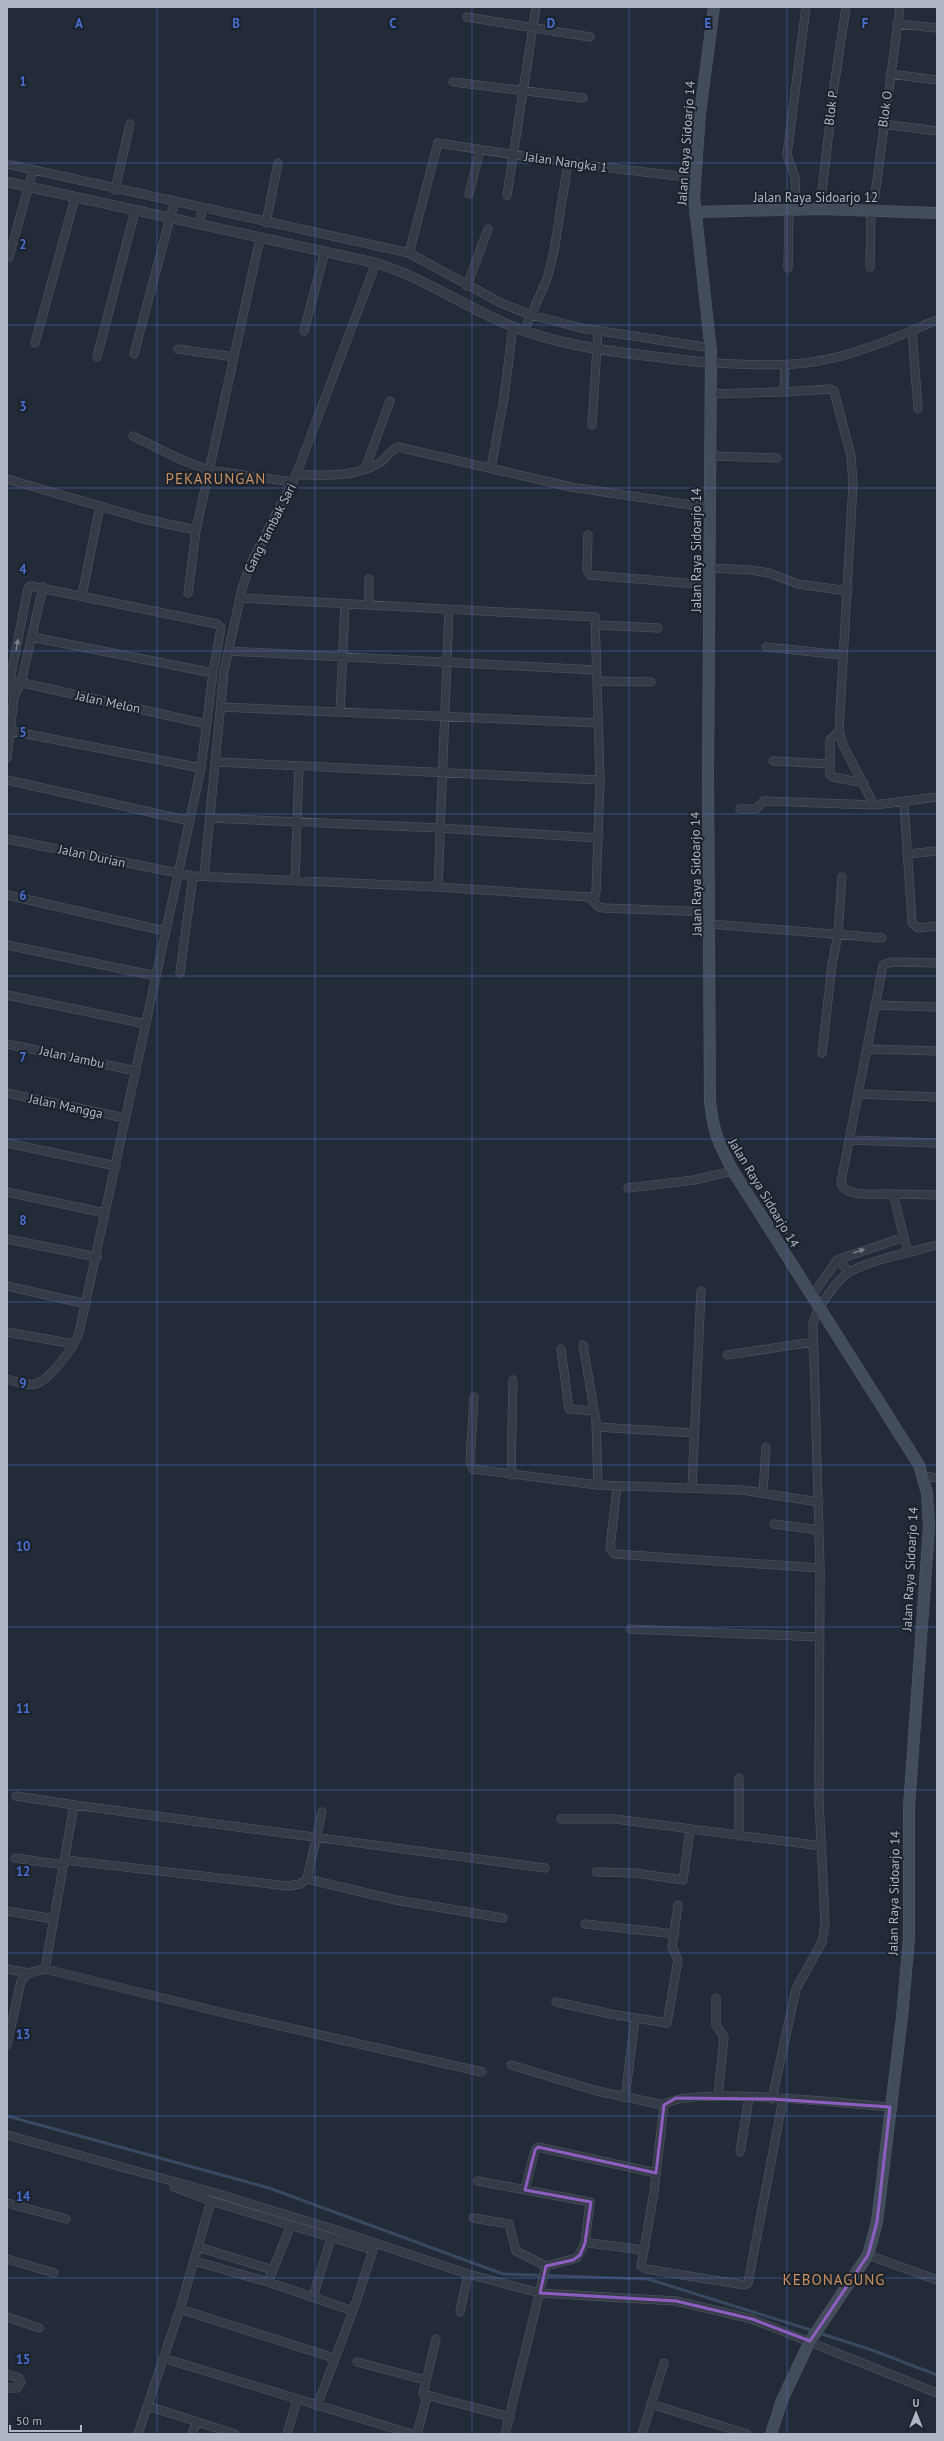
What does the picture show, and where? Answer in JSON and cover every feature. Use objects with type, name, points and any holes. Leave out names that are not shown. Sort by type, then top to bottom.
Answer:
[{"type":"main road","name":"Jalan Raya Sidoarjo 14","points":[[714,7],[700,113],[695,178],[695,212],[711,356],[712,394],[710,568],[710,1102],[715,1137],[733,1171],[910,1448],[924,1476],[929,1527],[909,1808],[909,1938],[902,2017],[877,2222],[868,2255],[812,2338],[782,2400],[771,2434]]},
{"type":"main road","name":"Jalan Raya Sidoarjo 12","points":[[695,212],[820,209],[937,213]]},
{"type":"street","points":[[507,195],[536,7]]},
{"type":"street","points":[[788,268],[795,177],[787,155],[806,7]]},
{"type":"street","name":"Blok P","points":[[820,209],[834,87],[846,7]]},
{"type":"street","name":"Blok O","points":[[870,267],[872,210],[900,7]]},
{"type":"street","points":[[467,17],[590,37]]},
{"type":"street","points":[[898,24],[937,28]]},
{"type":"street","points":[[890,74],[937,80]]},
{"type":"street","points":[[453,82],[582,98]]},
{"type":"street","points":[[116,190],[130,124]]},
{"type":"street","points":[[883,124],[937,131]]},
{"type":"street","name":"Jalan Nangka 1","points":[[409,253],[438,144],[568,163],[695,178]]},
{"type":"street","points":[[469,194],[480,150]]},
{"type":"street","points":[[266,223],[278,163]]},
{"type":"street","points":[[528,322],[547,279],[554,251],[568,163]]},
{"type":"street","points":[[7,164],[116,190],[173,210],[199,223],[376,263],[416,277],[485,315],[513,327],[528,322],[598,339],[711,356]]},
{"type":"street","points":[[9,257],[33,171]]},
{"type":"street","points":[[7,182],[29,184],[75,198],[135,211],[202,210],[334,235],[409,253],[528,322],[598,339],[711,356],[785,365],[814,362],[833,357],[937,320]]},
{"type":"street","points":[[35,343],[75,198]]},
{"type":"street","points":[[134,354],[173,210]]},
{"type":"street","points":[[199,223],[202,210]]},
{"type":"street","points":[[97,357],[135,211]]},
{"type":"street","points":[[468,286],[488,229]]},
{"type":"street","points":[[188,593],[196,530],[208,470],[260,238]]},
{"type":"street","points":[[304,331],[325,251]]},
{"type":"street","name":"Gang Tambak Sari","points":[[204,876],[221,706],[229,651],[240,598],[250,565],[295,479],[376,263]]},
{"type":"street","points":[[491,468],[504,398],[513,327]]},
{"type":"street","points":[[912,330],[918,409]]},
{"type":"street","points":[[592,425],[598,339]]},
{"type":"street","points":[[178,349],[234,357]]},
{"type":"street","points":[[784,392],[785,365]]},
{"type":"street","points":[[712,394],[829,389],[836,393],[852,466],[848,591],[838,731],[843,745],[864,783],[874,805]]},
{"type":"street","points":[[365,469],[390,401]]},
{"type":"street","points":[[133,436],[182,460],[208,470],[295,479],[346,476],[379,463],[398,447],[577,488],[711,508]]},
{"type":"street","points":[[711,456],[777,458]]},
{"type":"street","points":[[7,478],[100,506],[196,530]]},
{"type":"street","points":[[82,595],[100,506]]},
{"type":"street","points":[[588,535],[587,570],[590,575],[710,585]]},
{"type":"street","points":[[710,568],[750,570],[769,573],[798,584],[848,591]]},
{"type":"street","points":[[369,579],[369,605]]},
{"type":"street","points":[[7,758],[14,697],[10,680],[28,588],[32,586],[43,587],[220,626],[201,768],[125,1118],[97,1257],[79,1333],[74,1344],[44,1380],[34,1384],[7,1380]]},
{"type":"street","points":[[14,697],[21,683],[43,587]]},
{"type":"street","points":[[240,598],[595,617],[597,625],[599,723],[599,838],[596,892],[590,897],[599,907],[604,908],[710,912]]},
{"type":"street","points":[[340,712],[345,604]]},
{"type":"street","points":[[438,887],[441,772],[448,664],[448,609]]},
{"type":"street","points":[[597,625],[658,628]]},
{"type":"street","points":[[32,637],[213,673]]},
{"type":"street","points":[[766,647],[843,655]]},
{"type":"street","points":[[229,651],[448,664],[597,670]]},
{"type":"street","name":"Jalan Melon","points":[[10,680],[206,724]]},
{"type":"street","points":[[597,681],[651,682]]},
{"type":"street","points":[[221,706],[599,723]]},
{"type":"street","points":[[11,730],[201,768]]},
{"type":"street","points":[[838,731],[830,740],[831,776],[864,783]]},
{"type":"street","points":[[773,760],[830,764]]},
{"type":"street","points":[[216,762],[600,780]]},
{"type":"street","points":[[294,881],[299,766]]},
{"type":"street","points":[[7,780],[190,821]]},
{"type":"street","points":[[740,809],[756,809],[764,801],[874,805],[937,797]]},
{"type":"street","points":[[904,802],[912,924],[918,928],[937,926]]},
{"type":"street","points":[[210,818],[296,823],[440,828],[599,838]]},
{"type":"street","name":"Jalan Durian","points":[[7,839],[193,876],[438,887],[590,897]]},
{"type":"street","points":[[907,854],[937,851]]},
{"type":"street","points":[[180,973],[193,876]]},
{"type":"street","points":[[822,1053],[832,965],[838,934],[842,877]]},
{"type":"street","points":[[7,895],[165,931]]},
{"type":"street","points":[[710,924],[882,938]]},
{"type":"street","points":[[7,945],[156,976]]},
{"type":"street","points":[[937,963],[890,962],[884,964],[841,1182],[843,1187],[850,1192],[937,1195]]},
{"type":"street","points":[[7,995],[146,1024]]},
{"type":"street","points":[[876,1005],[937,1007]]},
{"type":"street","name":"Jalan Jambu","points":[[7,1044],[136,1071]]},
{"type":"street","points":[[868,1049],[937,1051]]},
{"type":"street","name":"Jalan Mangga","points":[[7,1093],[125,1118]]},
{"type":"street","points":[[858,1094],[937,1097]]},
{"type":"street","points":[[850,1140],[937,1143]]},
{"type":"street","points":[[7,1143],[116,1166]]},
{"type":"street","points":[[628,1188],[694,1180],[733,1171]]},
{"type":"street","points":[[7,1192],[105,1213]]},
{"type":"street","points":[[893,1194],[908,1253]]},
{"type":"street","points":[[812,1296],[837,1260],[904,1237]]},
{"type":"street","points":[[7,1239],[97,1257]]},
{"type":"street","points":[[886,1243],[889,1258]]},
{"type":"street","points":[[772,2098],[796,1989],[822,1942],[824,1932],[822,1846],[819,1801],[820,1568],[813,1323],[820,1308],[850,1272],[889,1258],[937,1245]]},
{"type":"street","points":[[837,1260],[850,1272]]},
{"type":"street","points":[[7,1286],[86,1304]]},
{"type":"street","points":[[692,1487],[701,1291]]},
{"type":"street","points":[[7,1332],[74,1344]]},
{"type":"street","points":[[727,1355],[814,1342]]},
{"type":"street","points":[[583,1345],[597,1427],[598,1485]]},
{"type":"street","points":[[561,1349],[569,1409],[594,1411]]},
{"type":"street","points":[[511,1475],[513,1380]]},
{"type":"street","points":[[474,1397],[471,1467],[511,1475],[598,1485],[692,1487],[763,1492],[818,1502]]},
{"type":"street","points":[[597,1427],[694,1433]]},
{"type":"street","points":[[763,1492],[766,1447]]},
{"type":"street","points":[[924,1476],[937,1478]]},
{"type":"street","points":[[617,1486],[610,1548],[614,1554],[820,1568]]},
{"type":"street","points":[[774,1524],[819,1530]]},
{"type":"street","points":[[630,1629],[820,1637]]},
{"type":"street","points":[[739,1778],[739,1836]]},
{"type":"street","points":[[16,1796],[545,1868]]},
{"type":"street","points":[[44,1969],[74,1805]]},
{"type":"street","points":[[15,1858],[288,1886],[300,1884],[307,1879],[322,1812]]},
{"type":"street","points":[[561,1818],[615,1819],[690,1830],[822,1846]]},
{"type":"street","points":[[596,1872],[635,1873],[683,1880],[690,1830]]},
{"type":"street","points":[[307,1879],[396,1900],[503,1918]]},
{"type":"street","points":[[556,2002],[636,2019],[664,2023],[669,2021],[678,1960],[672,1947],[678,1905]]},
{"type":"street","points":[[7,1911],[54,1919]]},
{"type":"street","points":[[585,1924],[675,1934]]},
{"type":"street","points":[[7,1969],[28,1973],[44,1969],[220,2012],[482,2072]]},
{"type":"street","points":[[7,2045],[16,1995],[21,1980],[28,1973]]},
{"type":"street","points":[[716,1998],[716,2022],[724,2037],[718,2097]]},
{"type":"street","points":[[625,2098],[636,2019]]},
{"type":"street","points":[[511,2065],[625,2098],[664,2105],[676,2098],[718,2097],[772,2098],[890,2107]]},
{"type":"street","points":[[740,2152],[749,2098]]},
{"type":"street","points":[[664,2105],[656,2173],[642,2266],[643,2268],[695,2278],[746,2285],[755,2251],[783,2099]]},
{"type":"street","points":[[7,2135],[336,2230],[468,2274],[541,2290],[676,2301],[752,2319],[812,2338],[937,2393]]},
{"type":"street","points":[[525,2190],[535,2150],[538,2147],[656,2173]]},
{"type":"street","points":[[478,2181],[590,2202],[585,2244],[577,2258],[546,2270]]},
{"type":"street","points":[[174,2187],[210,2200],[373,2250],[354,2311],[334,2358],[317,2406]]},
{"type":"street","points":[[138,2434],[180,2309],[210,2200]]},
{"type":"street","points":[[7,2203],[66,2219]]},
{"type":"street","points":[[473,2218],[509,2224],[516,2251],[546,2270]]},
{"type":"street","points":[[268,2282],[291,2225]]},
{"type":"street","points":[[312,2297],[331,2238]]},
{"type":"street","points":[[585,2244],[644,2250]]},
{"type":"street","points":[[198,2247],[273,2270]]},
{"type":"street","points":[[868,2255],[937,2280]]},
{"type":"street","points":[[7,2259],[54,2273]]},
{"type":"street","points":[[194,2262],[268,2282],[354,2311]]},
{"type":"street","points":[[505,2434],[546,2270]]},
{"type":"street","points":[[460,2312],[468,2274]]},
{"type":"street","points":[[180,2309],[334,2358]]},
{"type":"street","points":[[7,2317],[39,2328]]},
{"type":"street","points":[[436,2339],[422,2393],[427,2396],[510,2417]]},
{"type":"street","points":[[163,2358],[412,2434]]},
{"type":"street","points":[[357,2362],[425,2380]]},
{"type":"street","points":[[642,2434],[664,2362]]},
{"type":"street","points":[[7,2374],[18,2378],[21,2382],[17,2388],[7,2388]]},
{"type":"street","points":[[417,2434],[427,2396]]},
{"type":"street","points":[[287,2434],[297,2400]]},
{"type":"street","points":[[651,2404],[747,2434]]},
{"type":"street","points":[[148,2406],[235,2434]]},
{"type":"street","points":[[192,2434],[196,2422]]},
{"type":"highlighted area","points":[[676,2098],[772,2099],[890,2107],[877,2222],[868,2255],[810,2341],[752,2319],[676,2301],[540,2293],[546,2266],[573,2260],[580,2255],[585,2243],[591,2202],[525,2190],[535,2150],[538,2147],[656,2173],[664,2105]]},
{"type":"waterway","points":[[7,2116],[269,2188],[503,2274],[648,2279],[814,2331]]},
{"type":"waterway","points":[[819,2333],[872,2350],[937,2375]]},
{"type":"district","name":"PEKARUNGAN","points":[[216,478]]},
{"type":"district","name":"KEBONAGUNG","points":[[834,2279]]}]
